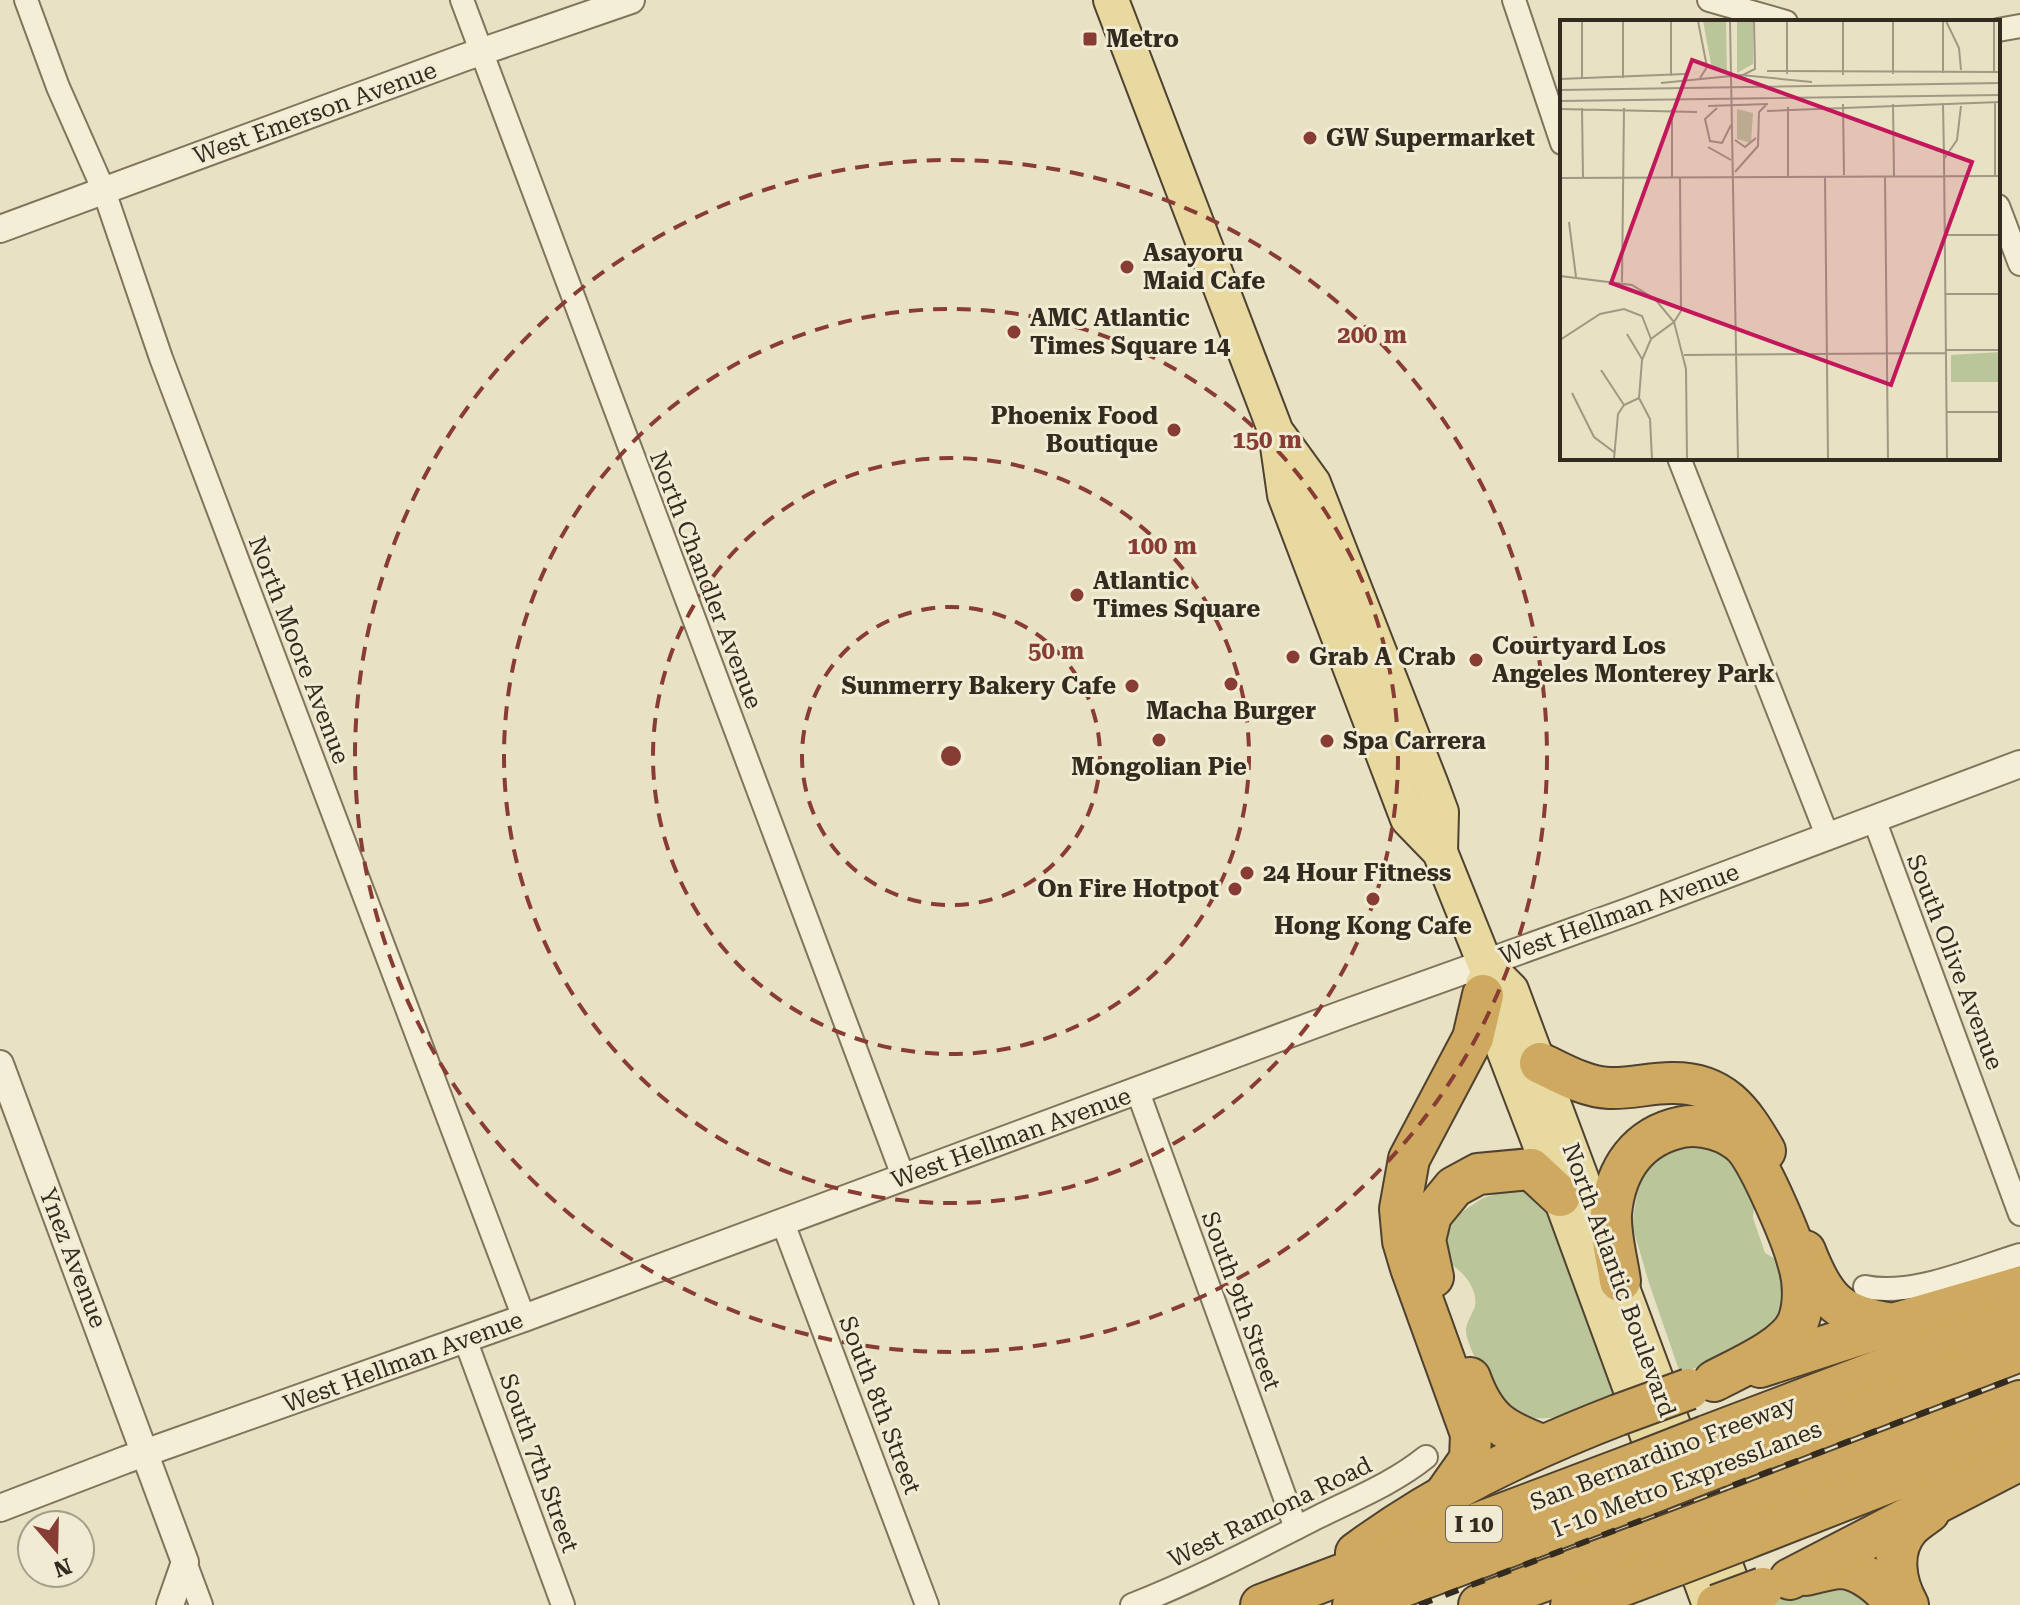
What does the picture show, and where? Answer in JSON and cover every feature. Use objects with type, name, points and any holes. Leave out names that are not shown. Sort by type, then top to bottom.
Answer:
[{"type":"highway","points":[[1446,1493],[1470,1459],[1471,1434],[1411,1268],[1403,1241],[1400,1209],[1409,1159],[1473,1038],[1484,980]]},
{"type":"highway","points":[[1540,1063],[1588,1084],[1606,1088],[1695,1084],[1720,1094],[1745,1117],[1768,1155],[1810,1264],[1827,1296],[1845,1313],[1893,1324]]},
{"type":"highway","points":[[1620,1281],[1611,1215],[1618,1184],[1636,1149],[1660,1131],[1691,1125],[1719,1130],[1743,1145],[1763,1178],[1799,1262],[1804,1299],[1797,1324],[1778,1345],[1702,1385]]},
{"type":"highway","points":[[1542,1445],[1511,1433],[1492,1420],[1476,1395],[1434,1279],[1425,1240],[1431,1215],[1454,1187],[1478,1174],[1531,1169],[1560,1196]]},
{"type":"highway","points":[[1311,1586],[1385,1532],[1446,1493],[1542,1445],[1702,1385],[2020,1287]]},
{"type":"highway","name":"San Bernardino Freeway","points":[[1712,1452],[2020,1317]]},
{"type":"highway","name":"I-10 Metro ExpressLanes","points":[[1353,1605],[1643,1478],[1712,1452],[2020,1351]]},
{"type":"highway","name":"I-10 Metro ExpressLanes","points":[[1479,1605],[1671,1550],[1740,1524],[2020,1401]]},
{"type":"highway","points":[[1740,1524],[2020,1431]]},
{"type":"highway","points":[[1764,1590],[2020,1460]]},
{"type":"highway","name":"San Bernardino Freeway","points":[[1261,1605],[1643,1478]]},
{"type":"highway","points":[[1908,1605],[1895,1574],[1899,1546],[1908,1529],[1944,1500]]},
{"type":"highway","points":[[1571,1605],[1671,1550]]},
{"type":"highway","points":[[1717,1605],[1841,1568],[1867,1577],[1896,1605]]},
{"type":"main road","name":"North Atlantic Boulevard","points":[[1111,0],[1276,432],[1319,496],[1441,812],[1440,852],[1560,1196],[1710,1605]]},
{"type":"main road","name":"North Atlantic Boulevard","points":[[1484,980],[1511,990],[1620,1281],[1764,1590]]},
{"type":"street","name":"North Moore Avenue","points":[[26,0],[58,87],[104,191],[161,358],[524,1318]]},
{"type":"street","name":"North Chandler Avenue","points":[[462,0],[903,1176]]},
{"type":"street","name":"West Emerson Avenue","points":[[0,229],[631,0]]},
{"type":"street","points":[[1514,0],[1560,137]]},
{"type":"street","points":[[1709,0],[1779,20]]},
{"type":"street","points":[[2000,30],[2020,26]]},
{"type":"street","points":[[2000,211],[2020,264]]},
{"type":"street","points":[[1680,460],[1827,835]]},
{"type":"street","name":"West Hellman Avenue","points":[[0,1508],[1138,1092],[1484,980],[1827,835],[2020,764]]},
{"type":"street","name":"South Olive Avenue","points":[[1874,819],[2020,1214]]},
{"type":"street","name":"Ynez Avenue","points":[[2,1075],[185,1562]]},
{"type":"street","name":"South 9th Street","points":[[1138,1092],[1296,1528]]},
{"type":"street","name":"South 8th Street","points":[[783,1223],[927,1605]]},
{"type":"street","points":[[1865,1287],[1884,1291],[1911,1287],[2020,1255]]},
{"type":"street","name":"South 7th Street","points":[[465,1339],[563,1605]]},
{"type":"street","name":"West Ramona Road","points":[[1132,1605],[1175,1588],[1296,1528],[1409,1471],[1426,1457]]},
{"type":"street","points":[[170,1605],[185,1562]]},
{"type":"street","points":[[185,1562],[201,1605]]},
{"type":"green space","points":[[1692,1143],[1712,1145],[1732,1159],[1755,1196],[1753,1218],[1765,1253],[1784,1264],[1788,1273],[1782,1321],[1722,1359],[1680,1373],[1632,1225],[1641,1169],[1664,1149]]},
{"type":"green space","points":[[1516,1188],[1526,1191],[1547,1209],[1617,1397],[1575,1413],[1535,1418],[1517,1414],[1501,1404],[1488,1387],[1467,1337],[1475,1299],[1468,1280],[1448,1262],[1444,1243],[1451,1219],[1483,1198]]},
{"type":"green space","points":[[1819,1582],[1845,1584],[1873,1605],[1769,1605],[1767,1601]]},
{"type":"railway","points":[[1419,1605],[2020,1376]]},
{"type":"place","name":"Metro","points":[[1090,39]]},
{"type":"place","name":"GW Supermarket","points":[[1310,138]]},
{"type":"place","name":"Asayoru Maid Cafe","points":[[1127,267]]},
{"type":"place","name":"AMC Atlantic Times Square 14","points":[[1014,332]]},
{"type":"place","name":"Phoenix Food Boutique","points":[[1174,430]]},
{"type":"place","name":"Atlantic Times Square","points":[[1077,595]]},
{"type":"place","name":"Grab A Crab","points":[[1293,657]]},
{"type":"place","name":"Courtyard Los Angeles Monterey Park","points":[[1476,660]]},
{"type":"place","name":"Macha Burger","points":[[1231,684]]},
{"type":"place","name":"Sunmerry Bakery Cafe","points":[[1132,686]]},
{"type":"place","name":"Mongolian Pie","points":[[1159,740]]},
{"type":"place","name":"Spa Carrera","points":[[1327,741]]},
{"type":"place","name":"24 Hour Fitness","points":[[1247,873]]},
{"type":"place","name":"On Fire Hotpot","points":[[1235,889]]},
{"type":"place","name":"Hong Kong Cafe","points":[[1373,899]]}]
